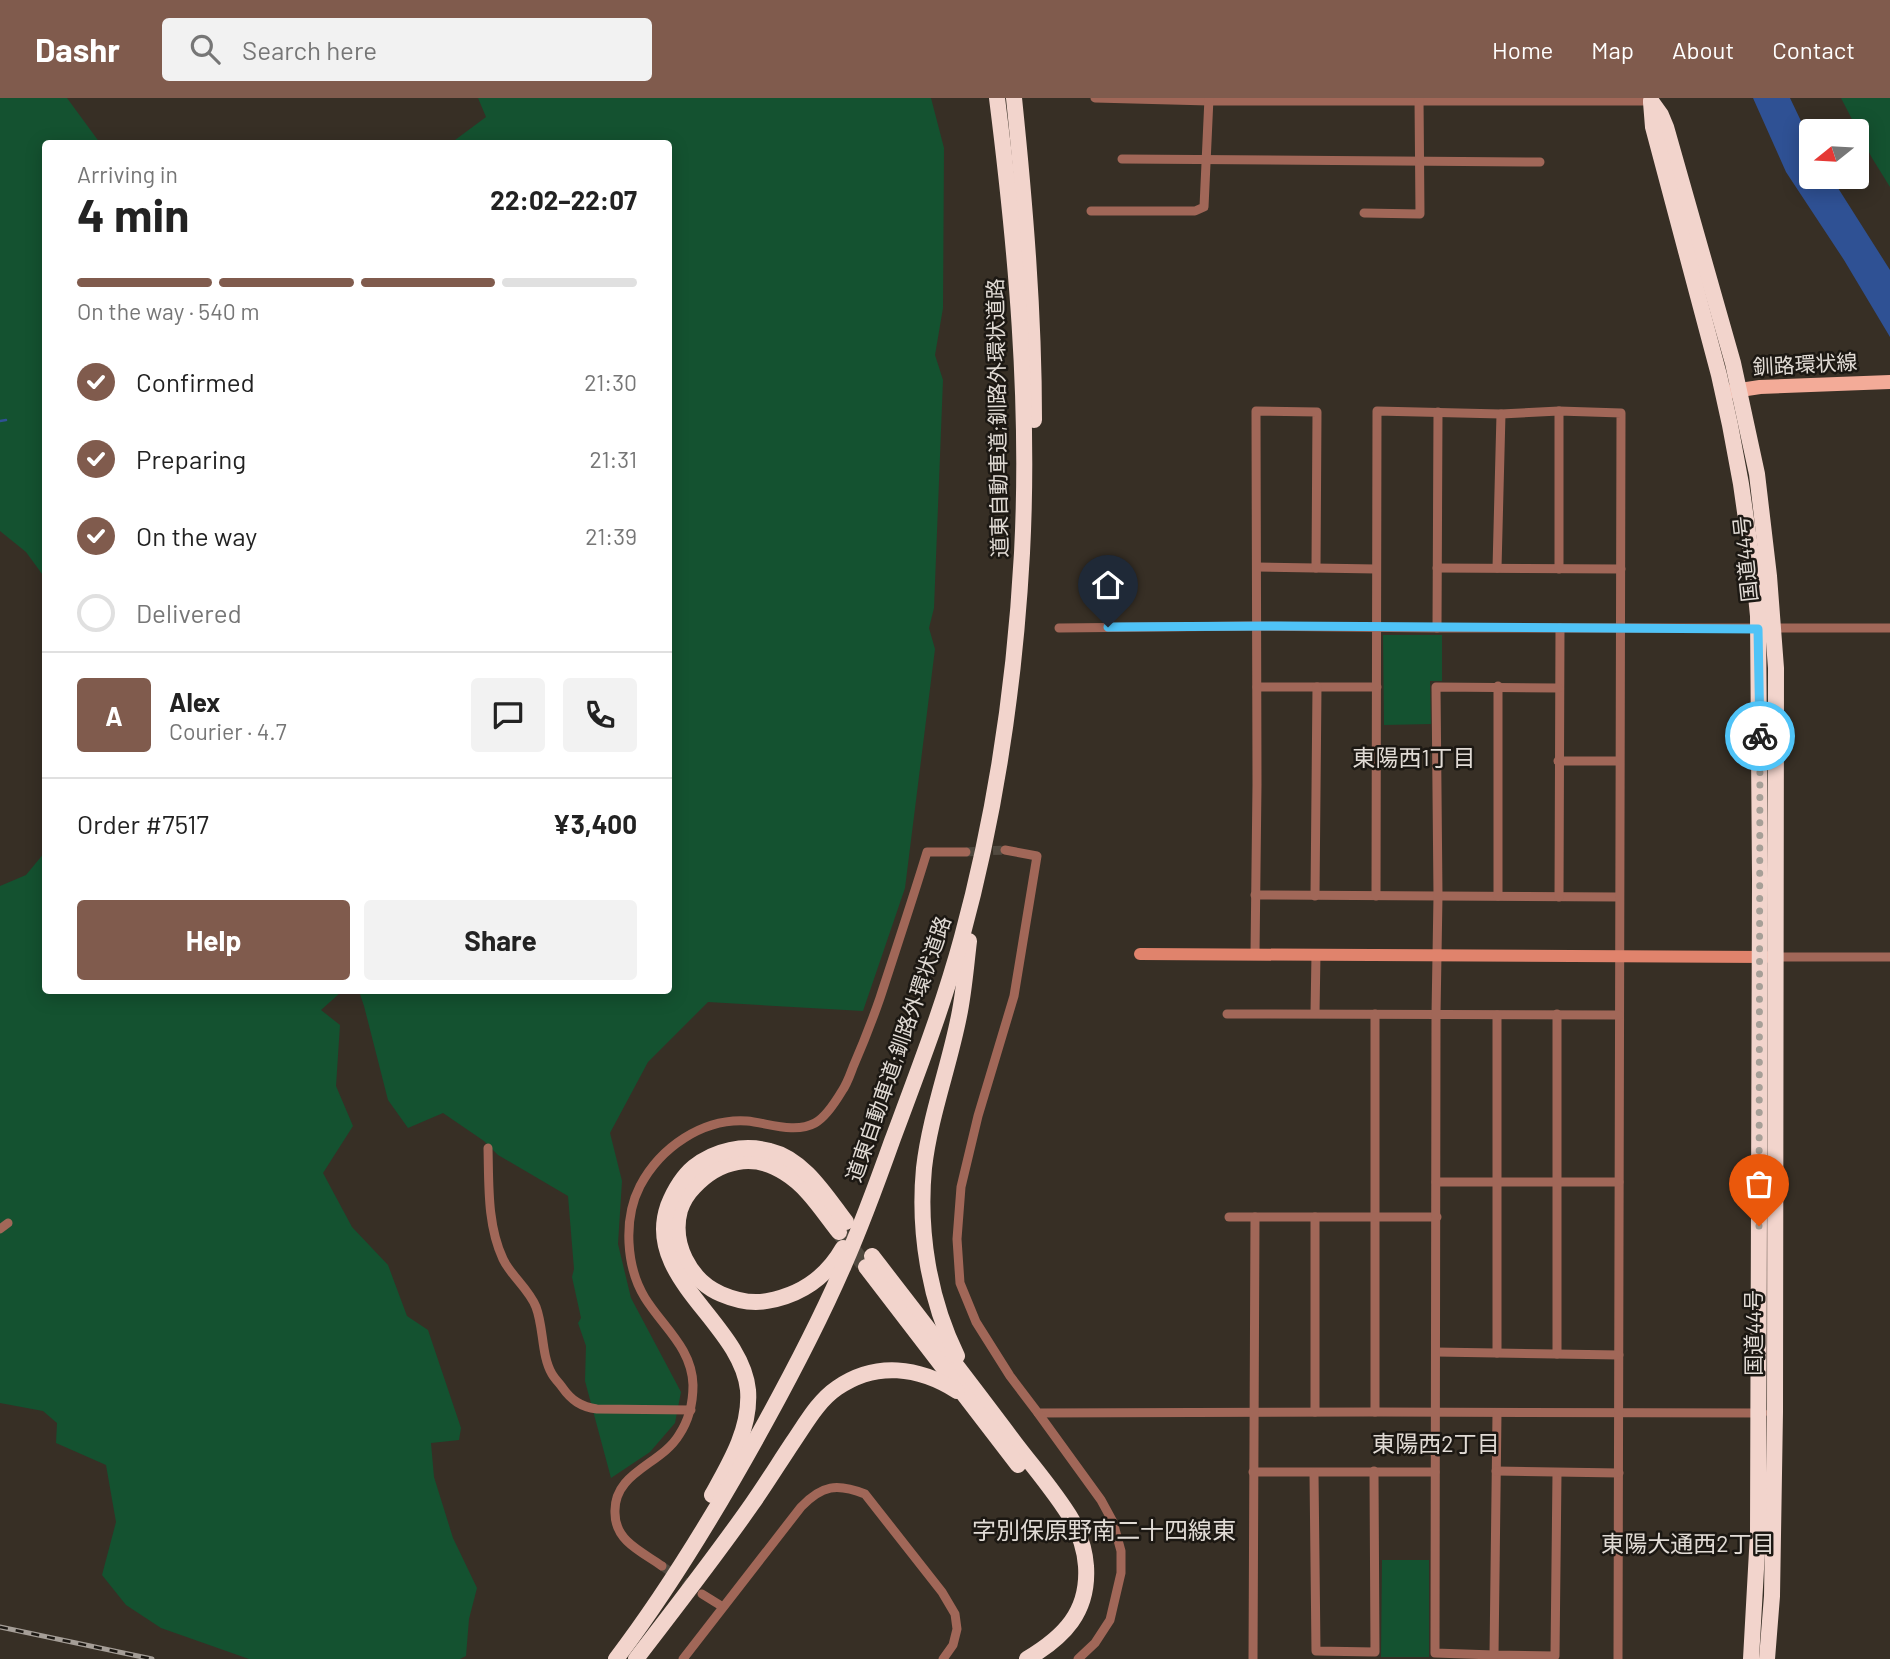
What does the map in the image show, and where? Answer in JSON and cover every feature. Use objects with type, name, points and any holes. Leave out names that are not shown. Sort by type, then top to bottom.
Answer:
[{"type":"highway","name":"道東自動車道;釧路外環状道路","points":[[616,1659],[680,1568],[752,1447],[816,1326],[863,1253],[871,1199],[931,1035],[961,941],[981,861],[1009,700],[1023,550],[1020,306],[997,98]]},
{"type":"highway","name":"道東自動車道;釧路外環状道路","points":[[628,1659],[685,1573],[759,1451],[795,1388],[863,1253],[939,1039],[990,863],[1017,700],[1032,548],[1032,306],[1014,98]]},
{"type":"highway","name":"国道44号","points":[[1650,99],[1666,127],[1717,303],[1731,391],[1757,474],[1766,629],[1760,690],[1775,1412],[1772,1596],[1767,1659]]},
{"type":"highway","points":[[969,942],[959,1015],[925,1166],[923,1219],[926,1250],[936,1299],[968,1390],[1064,1525],[1076,1549],[1080,1566],[1075,1602],[1067,1617],[1048,1639],[1012,1659]]},
{"type":"highway","name":"国道44号","points":[[1751,1659],[1758,1533],[1760,1171],[1767,957]]},
{"type":"highway","points":[[641,1626],[731,1461],[740,1441],[748,1407],[748,1389],[734,1348],[685,1287],[673,1266],[667,1248],[665,1227],[666,1211],[673,1195],[681,1181],[704,1160],[731,1150],[761,1148],[778,1153],[796,1163],[819,1187],[843,1227],[788,1174],[773,1166],[746,1160],[721,1166],[710,1172],[688,1194],[681,1209],[678,1227],[680,1246],[686,1262],[709,1289],[740,1301],[759,1303],[794,1295],[824,1274],[837,1259],[871,1199]]},
{"type":"highway","points":[[863,1253],[1072,1521],[1086,1565],[1081,1604],[1073,1621],[1062,1634],[1052,1644],[1027,1659]]},
{"type":"highway","points":[[636,1659],[750,1506],[807,1422],[824,1400],[838,1388],[868,1373],[887,1369],[926,1374],[968,1390]]},
{"type":"main road","name":"釧路環状線","points":[[1731,391],[1760,387],[1890,382]]},
{"type":"street","points":[[1095,98],[1650,99]]},
{"type":"street","points":[[1091,211],[1195,211],[1204,207],[1209,99]]},
{"type":"street","points":[[1364,213],[1420,214],[1419,99]]},
{"type":"street","points":[[1122,159],[1540,162]]},
{"type":"street","points":[[1255,954],[1256,411],[1317,412],[1316,568]]},
{"type":"street","points":[[1376,896],[1377,411],[1501,414],[1622,412],[1618,1659]]},
{"type":"street","points":[[1559,411],[1559,569]]},
{"type":"street","points":[[1437,628],[1438,412]]},
{"type":"street","points":[[1497,568],[1501,414]]},
{"type":"street","points":[[1256,567],[1376,569]]},
{"type":"street","points":[[1437,568],[1621,569]]},
{"type":"street","points":[[1059,628],[1890,628]]},
{"type":"street","points":[[1559,897],[1560,628]]},
{"type":"street","points":[[1498,686],[1498,896]]},
{"type":"street","points":[[1257,687],[1377,687]]},
{"type":"street","points":[[1315,896],[1317,687]]},
{"type":"street","points":[[1557,1472],[1555,1656],[1435,1653],[1438,896],[1436,687],[1558,688]]},
{"type":"street","points":[[1558,761],[1619,761]]},
{"type":"street","points":[[1005,850],[1037,856],[1014,996],[978,1116],[961,1187],[957,1239],[960,1283],[976,1322],[1010,1376],[1101,1500],[1113,1522],[1121,1550],[1121,1573],[1110,1620],[1095,1643],[1078,1659]]},
{"type":"street","points":[[662,1566],[627,1541],[617,1527],[614,1516],[621,1486],[636,1471],[665,1452],[679,1436],[691,1410],[693,1383],[682,1346],[644,1297],[634,1270],[629,1217],[638,1188],[653,1165],[674,1144],[696,1131],[719,1124],[745,1121],[798,1128],[815,1123],[828,1111],[843,1090],[868,1032],[927,852],[966,852]]},
{"type":"street","points":[[1255,895],[1619,897]]},
{"type":"street","points":[[1140,954],[1890,957]]},
{"type":"street","points":[[1315,1013],[1316,954]]},
{"type":"street","points":[[1227,1014],[1619,1016]]},
{"type":"street","points":[[1375,1014],[1375,1412]]},
{"type":"street","points":[[1557,1014],[1557,1354]]},
{"type":"street","points":[[1497,1015],[1497,1353]]},
{"type":"street","points":[[488,1148],[491,1221],[497,1245],[504,1261],[536,1306],[551,1373],[569,1397],[584,1407],[597,1409],[691,1410]]},
{"type":"street","points":[[1436,1181],[1619,1182]]},
{"type":"street","points":[[1315,1216],[1315,1412]]},
{"type":"street","points":[[1229,1217],[1437,1217]]},
{"type":"street","points":[[1253,1659],[1255,1217]]},
{"type":"street","points":[[1436,1352],[1619,1355]]},
{"type":"street","points":[[1038,1413],[1775,1412]]},
{"type":"street","points":[[1494,1655],[1497,1413]]},
{"type":"street","points":[[1314,1472],[1315,1651],[1375,1652],[1374,1471]]},
{"type":"street","points":[[1496,1471],[1619,1473]]},
{"type":"street","points":[[1254,1472],[1435,1472]]},
{"type":"street","points":[[683,1659],[801,1507],[813,1495],[824,1489],[837,1487],[865,1494],[942,1592],[955,1614],[957,1629],[953,1646],[943,1659]]},
{"type":"street","points":[[702,1594],[723,1607]]},
{"type":"green space","points":[[0,98],[67,98],[98,140],[42,140],[42,574],[26,552],[0,531]]},
{"type":"green space","points":[[478,98],[931,98],[944,148],[943,308],[935,355],[943,380],[934,608],[929,628],[935,649],[905,888],[863,1011],[708,1002],[648,1062],[610,1133],[622,1181],[618,1244],[631,1298],[681,1392],[675,1423],[650,1452],[611,1478],[585,1381],[586,1346],[578,1323],[581,1318],[572,1277],[574,1269],[568,1196],[498,1155],[484,1141],[443,1113],[408,1128],[388,1100],[360,994],[672,994],[672,140],[455,140],[486,117]]},
{"type":"green space","points":[[1841,98],[1890,98],[1890,187],[1869,152],[1869,119],[1852,119]]},
{"type":"green space","points":[[1383,635],[1442,635],[1442,681],[1430,681],[1431,724],[1384,725]]},
{"type":"green space","points":[[42,856],[42,994],[339,994],[321,1010],[340,1025],[336,1086],[353,1126],[323,1173],[352,1227],[388,1265],[407,1316],[428,1330],[461,1428],[459,1440],[431,1443],[434,1477],[453,1538],[477,1588],[469,1619],[466,1656],[460,1659],[249,1659],[161,1628],[126,1605],[102,1575],[116,1522],[106,1465],[56,1443],[57,1423],[43,1411],[0,1403],[0,886],[26,875]]},
{"type":"green space","points":[[1382,1560],[1429,1560],[1429,1657],[1381,1657]]},
{"type":"water","points":[[1753,98],[1790,98],[1800,119],[1799,189],[1839,189],[1890,270],[1890,337],[1844,260],[1786,172]]},
{"type":"waterway","points":[[0,421],[6,420]]},
{"type":"tunnel","points":[[966,852],[1005,850]]},
{"type":"tunnel","points":[[839,1232],[866,1267]]},
{"type":"tunnel","points":[[662,1566],[695,1589]]},
{"type":"railway","points":[[0,1627],[152,1659]]},
{"type":"way so far","points":[[1759,1226],[1760,736]]},
{"type":"district","name":"東陽西1丁目","points":[[1414,758]]},
{"type":"district","name":"東陽西2丁目","points":[[1436,1444]]},
{"type":"district","name":"字別保原野南二十四線東","points":[[1104,1531]]},
{"type":"district","name":"東陽大通西2丁目","points":[[1688,1544]]},
{"type":"route","points":[[1108,627],[1758,629],[1760,736]]}]
